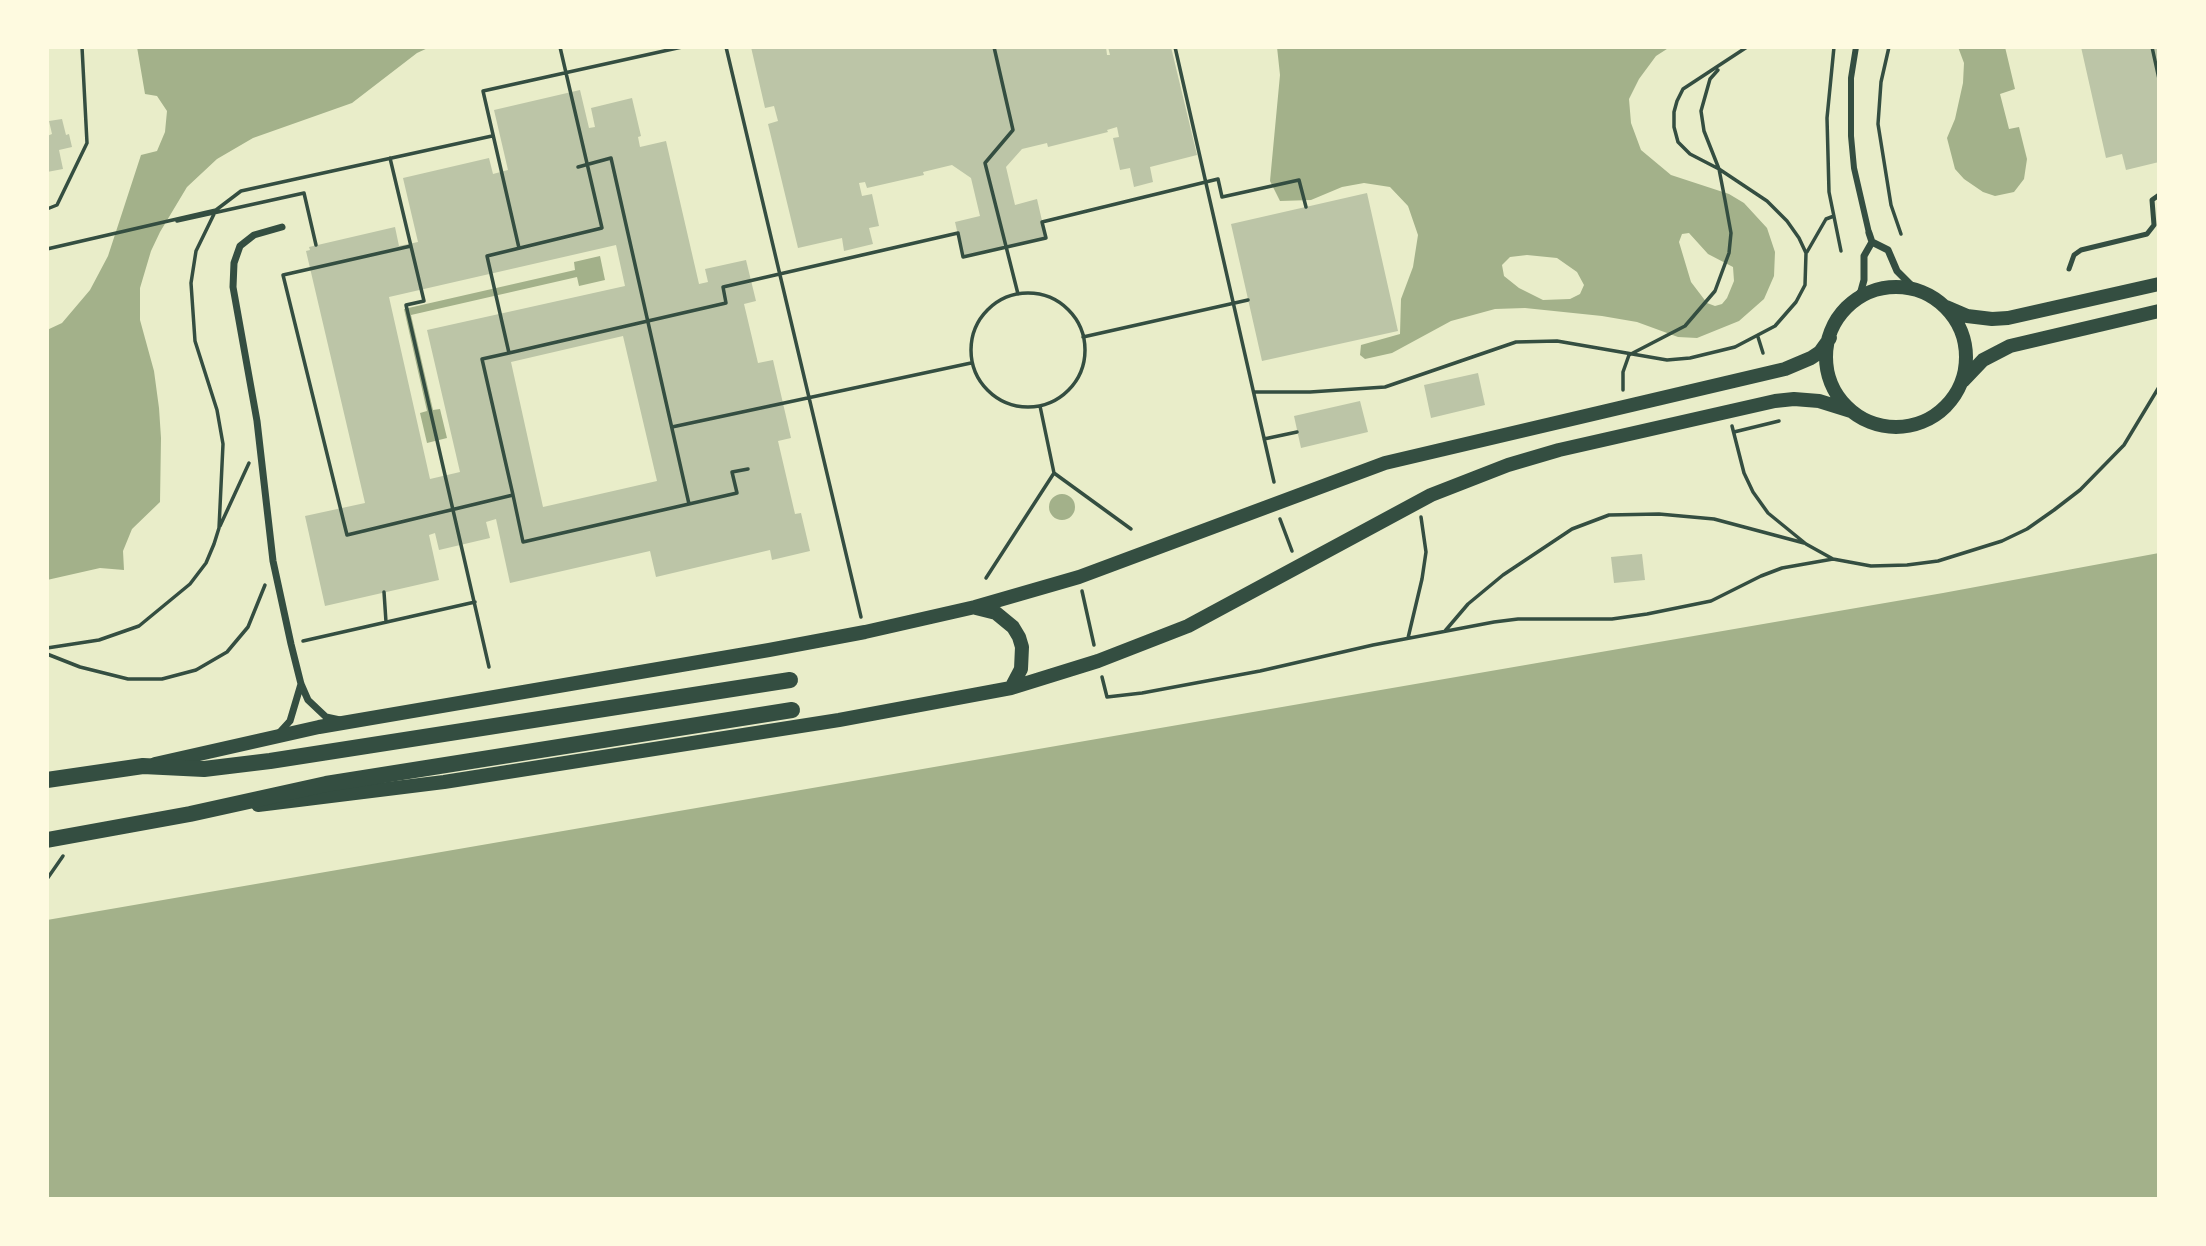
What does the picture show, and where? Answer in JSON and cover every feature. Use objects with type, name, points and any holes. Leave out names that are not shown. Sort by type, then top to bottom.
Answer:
[{"type":"main road","points":[[1851,411],[1832,390],[1826,354],[1836,324],[1855,299],[1875,289],[1901,286],[1914,288],[1967,316],[1992,319],[2008,318],[2159,284]]},
{"type":"main road","points":[[1942,304],[1955,321],[1964,341],[1966,363],[1961,383]]},
{"type":"main road","points":[[190,814],[444,782],[839,720],[1011,688],[1098,661],[1188,626],[1416,503],[1508,465],[1559,450],[1794,399],[1819,401],[1885,426],[1904,426],[1922,421],[1938,412],[1983,360],[2010,346],[2159,311]]},
{"type":"main road","points":[[47,780],[143,766],[349,721],[865,632],[975,607],[1079,578],[1385,463],[1786,369],[1820,352],[1830,338]]},
{"type":"main road","points":[[975,607],[996,613],[1013,627],[1019,637],[1022,647],[1021,669],[1011,688]]},
{"type":"main road","points":[[143,766],[204,769],[270,761],[790,680]]},
{"type":"main road","points":[[47,840],[190,814],[326,784],[792,710]]},
{"type":"street","points":[[1855,299],[1861,291],[1864,256],[1871,242],[1854,168],[1851,136],[1851,88],[1856,47]]},
{"type":"street","points":[[282,227],[263,231],[246,239],[237,254],[232,274],[259,440],[273,561],[301,684],[308,700],[326,716],[349,721]]},
{"type":"street","points":[[1871,242],[1888,250],[1898,271],[1914,288]]},
{"type":"street","points":[[273,737],[290,721],[301,684]]},
{"type":"lane","points":[[2069,269],[2074,255],[2081,250],[2147,234],[2154,225],[2152,200],[2159,195]]},
{"type":"path","points":[[47,209],[57,205],[87,143],[82,47]]},
{"type":"path","points":[[560,47],[571,92]]},
{"type":"path","points":[[509,353],[487,256],[602,229],[560,47]]},
{"type":"path","points":[[519,248],[483,91],[682,47]]},
{"type":"path","points":[[726,47],[865,632]]},
{"type":"path","points":[[994,47],[1013,130],[985,163],[1018,294]]},
{"type":"path","points":[[1175,47],[1274,482]]},
{"type":"path","points":[[1254,392],[1310,392],[1385,387],[1516,342],[1557,341],[1667,360],[1690,358],[1735,347],[1775,326],[1796,302],[1805,285],[1806,253],[1799,238],[1767,201],[1719,169],[1700,161],[1678,142],[1674,127],[1674,112],[1683,89],[1747,47]]},
{"type":"path","points":[[1834,47],[1828,117],[1829,192],[1841,251]]},
{"type":"path","points":[[1889,47],[1881,82],[1878,124],[1891,205],[1901,234]]},
{"type":"path","points":[[2152,47],[2159,79]]},
{"type":"path","points":[[1626,406],[1623,372],[1629,355],[1685,326],[1715,291],[1729,253],[1731,233],[1726,200],[1719,169],[1704,131],[1701,111],[1710,79],[1720,67]]},
{"type":"path","points":[[47,250],[216,210],[241,191],[492,136]]},
{"type":"path","points":[[390,158],[424,301],[406,305],[489,667]]},
{"type":"path","points":[[578,167],[611,158],[690,503]]},
{"type":"path","points":[[748,469],[732,472],[737,493],[523,542],[482,359],[726,303],[723,287],[958,233],[963,257],[1046,238],[1042,222],[1218,179],[1222,197],[1299,180],[1306,207]]},
{"type":"path","points":[[47,250],[304,193],[316,245]]},
{"type":"path","points":[[216,210],[196,251],[191,283],[195,341],[217,410],[223,444],[219,528]]},
{"type":"path","points":[[1806,253],[1826,219],[1834,216]]},
{"type":"path","points":[[411,246],[283,275],[347,535],[513,495]]},
{"type":"path","points":[[1044,295],[1060,303],[1074,316],[1083,337],[1085,351],[1082,370],[1072,387],[1058,399],[1040,407],[1021,407],[1002,402],[987,391],[976,375],[972,363],[972,337],[979,320],[991,306],[1007,296],[1044,295]]},
{"type":"path","points":[[1083,337],[1248,300]]},
{"type":"path","points":[[1758,337],[1763,353]]},
{"type":"path","points":[[672,427],[972,363]]},
{"type":"path","points":[[1729,412],[1744,473],[1753,492],[1769,513],[1806,544],[1833,559],[1871,566],[1938,561],[2002,541],[2027,529],[2080,490],[2124,445],[2159,387]]},
{"type":"path","points":[[1040,407],[1054,473],[1132,529]]},
{"type":"path","points":[[1734,432],[1779,421]]},
{"type":"path","points":[[1264,439],[1297,432]]},
{"type":"path","points":[[47,648],[99,640],[139,626],[190,584],[206,563],[259,440]]},
{"type":"path","points":[[986,578],[1054,473]]},
{"type":"path","points":[[1408,638],[1426,552],[1423,523],[1416,503]]},
{"type":"path","points":[[1444,631],[1468,604],[1503,575],[1572,530],[1609,515],[1659,514],[1714,519],[1806,544]]},
{"type":"path","points":[[1279,517],[1294,556]]},
{"type":"path","points":[[1102,675],[1107,697],[1142,693],[1260,671],[1408,638],[1518,619],[1612,619],[1684,608],[1711,601],[1782,568],[1833,559]]},
{"type":"path","points":[[47,654],[80,667],[128,679],[162,679],[196,670],[227,652],[248,627],[273,561]]},
{"type":"path","points":[[1080,585],[1095,651]]},
{"type":"path","points":[[384,592],[386,622]]},
{"type":"path","points":[[291,644],[475,602]]},
{"type":"shaded area","points":[[137,47],[430,47],[417,53],[352,103],[253,138],[217,159],[187,187],[151,251],[140,288],[140,320],[154,371],[159,408],[160,502],[132,529],[123,551],[124,570],[100,568],[47,580],[47,330],[62,323],[90,290],[108,256],[141,155],[157,151],[165,132],[167,111],[157,96],[145,94]]},
{"type":"shaded area","points":[[1277,47],[1670,47],[1656,56],[1639,79],[1629,99],[1631,123],[1641,150],[1671,175],[1729,194],[1744,203],[1767,228],[1775,252],[1774,276],[1764,299],[1739,321],[1697,338],[1678,337],[1637,322],[1602,316],[1525,308],[1495,309],[1451,321],[1392,353],[1365,359],[1360,355],[1361,345],[1400,334],[1401,299],[1413,267],[1418,235],[1408,206],[1390,187],[1364,183],[1342,187],[1311,200],[1280,201],[1270,181],[1280,75]],"holes":[[[1689,233],[1708,254],[1733,267],[1734,281],[1722,304],[1715,306],[1707,303],[1691,282],[1679,242],[1682,234]],[[1527,255],[1557,258],[1577,272],[1584,285],[1580,294],[1570,299],[1543,300],[1519,288],[1504,276],[1502,265],[1510,257]]]},
{"type":"shaded area","points":[[1958,47],[2005,47],[2015,89],[2000,94],[2009,129],[2019,127],[2027,159],[2024,179],[2014,192],[1995,196],[1983,192],[1955,169],[1947,138],[1955,119],[1963,83],[1964,63]]},
{"type":"shaded area","points":[[600,256],[605,280],[579,286],[577,277],[411,315],[433,410],[440,409],[447,438],[427,443],[420,413],[427,411],[404,309],[575,270],[574,262]]},
{"type":"shaded area","points":[[1062,494],[1071,498],[1075,507],[1071,516],[1062,520],[1053,516],[1049,507],[1053,498]]},
{"type":"shaded area","points":[[2159,553],[2159,1199],[47,1199],[47,920],[1943,593]]},
{"type":"building","points":[[751,47],[1106,47],[1107,55],[1110,55],[1108,47],[1171,47],[1197,155],[1150,167],[1153,182],[1134,187],[1130,168],[1120,170],[1113,138],[1119,137],[1117,127],[1107,130],[1108,132],[1048,147],[1047,143],[1022,149],[1006,167],[1015,205],[1037,199],[1046,238],[963,257],[955,222],[980,216],[971,178],[952,165],[923,172],[924,175],[867,188],[865,182],[859,183],[862,196],[872,194],[879,226],[869,228],[873,244],[844,251],[842,238],[798,248],[768,124],[778,121],[774,106],[765,108]]},
{"type":"building","points":[[2081,47],[2159,47],[2159,162],[2126,170],[2122,154],[2106,158]]},
{"type":"building","points":[[580,90],[589,128],[595,127],[591,108],[632,98],[641,136],[638,137],[640,147],[666,141],[699,284],[708,282],[705,269],[746,260],[756,301],[744,304],[758,363],[773,360],[791,438],[778,441],[795,514],[801,513],[810,551],[772,560],[770,550],[656,577],[650,551],[510,583],[496,519],[486,522],[490,538],[439,550],[435,533],[429,535],[439,580],[325,606],[305,516],[365,503],[306,251],[310,250],[309,247],[395,227],[399,246],[418,242],[403,178],[489,158],[493,174],[508,170],[494,110]],"holes":[[[616,245],[625,286],[427,330],[460,472],[430,479],[389,297]],[[623,336],[657,481],[543,507],[511,362]]]},
{"type":"building","points":[[62,119],[72,147],[59,150],[63,169],[47,172],[47,136],[52,134],[49,121]]},
{"type":"building","points":[[1367,193],[1398,331],[1262,361],[1231,224]]},
{"type":"building","points":[[1478,373],[1485,405],[1431,418],[1424,385]]},
{"type":"building","points":[[1360,401],[1368,432],[1301,448],[1294,416]]},
{"type":"building","points":[[1642,554],[1645,580],[1614,583],[1611,557]]}]
